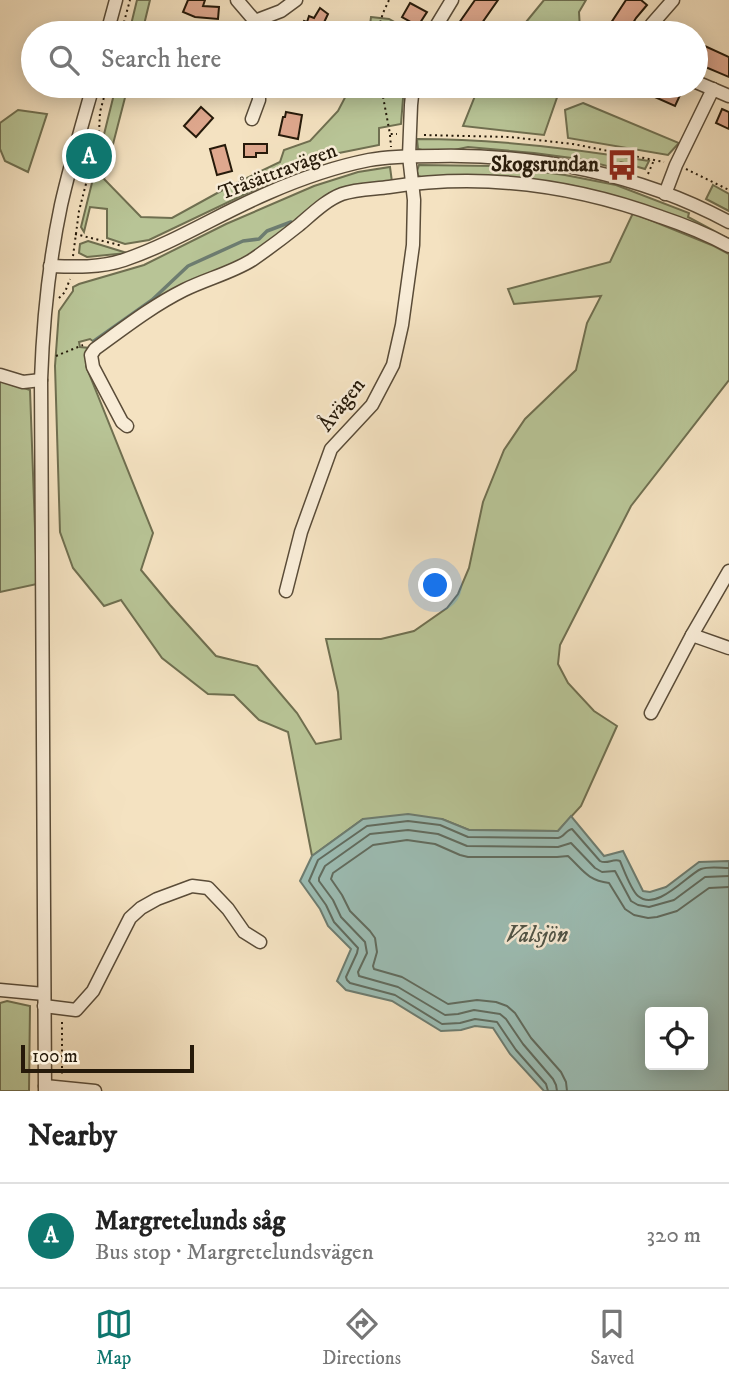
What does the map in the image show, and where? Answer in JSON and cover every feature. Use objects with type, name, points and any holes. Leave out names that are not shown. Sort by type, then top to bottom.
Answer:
[{"type":"street","points":[[110,21],[116,0]]},
{"type":"street","points":[[237,0],[252,21]]},
{"type":"street","points":[[265,21],[296,0]]},
{"type":"street","points":[[439,21],[452,0]]},
{"type":"street","points":[[654,21],[673,0]]},
{"type":"street","points":[[708,87],[729,96]]},
{"type":"street","points":[[665,194],[713,89]]},
{"type":"street","points":[[90,98],[61,206],[42,332],[44,1000],[45,1088],[95,1091]]},
{"type":"street","points":[[253,119],[259,98]]},
{"type":"street","name":"Åvägen","points":[[286,591],[301,532],[331,449],[372,405],[393,365],[402,325],[413,245],[414,200],[409,156],[413,98]]},
{"type":"street","name":"Tråsättravägen","points":[[50,266],[97,266],[122,261],[267,193],[315,174],[368,160],[409,156],[519,158],[573,167],[626,180],[715,214],[729,222]]},
{"type":"street","points":[[127,426],[122,422],[93,367],[91,355],[95,349],[143,314],[187,288],[249,262],[320,208],[346,193],[456,180],[558,188],[626,204],[705,233],[729,246]]},
{"type":"street","points":[[0,375],[23,382],[41,380]]},
{"type":"street","points":[[651,713],[729,571]]},
{"type":"street","points":[[692,635],[729,648]]},
{"type":"street","points":[[0,990],[44,1000],[62,1009],[76,1010],[93,991],[130,918],[157,899],[192,886],[208,888],[228,909],[244,932],[260,942]]},
{"type":"path","points":[[124,21],[130,0]]},
{"type":"path","points":[[381,21],[389,0]]},
{"type":"path","points":[[55,306],[68,286],[79,211],[99,133],[104,98]]},
{"type":"path","points":[[383,98],[390,134],[522,138],[573,144],[676,165],[729,190]]},
{"type":"path","points":[[646,177],[655,159]]},
{"type":"path","points":[[50,359],[84,344],[92,344],[95,349]]},
{"type":"path","points":[[62,1009],[62,1088]]},
{"type":"path","points":[[54,1064],[62,1070]]},
{"type":"green space","points":[[137,0],[150,0],[145,21],[132,21]]},
{"type":"green space","points":[[544,0],[586,0],[579,12],[580,21],[527,21]]},
{"type":"green space","points":[[371,17],[393,21],[370,21]]},
{"type":"green space","points":[[113,98],[125,98],[104,179],[141,217],[172,218],[280,162],[284,150],[310,141],[338,111],[345,98],[403,98],[401,124],[379,128],[379,145],[339,153],[287,172],[149,240],[125,244],[107,238],[107,209],[90,207],[84,232],[81,227]]},
{"type":"green space","points":[[474,98],[557,98],[544,135],[463,126]]},
{"type":"green space","points":[[583,103],[679,143],[668,155],[568,138],[565,110]]},
{"type":"green space","points":[[18,110],[47,114],[28,172],[5,161],[0,149],[0,123]]},
{"type":"green space","points":[[417,139],[533,145],[649,161],[645,169],[621,162],[611,167],[579,159],[468,147],[422,150],[418,149]]},
{"type":"green space","points":[[419,165],[496,166],[616,185],[689,213],[688,217],[729,239],[729,244],[615,196],[424,178],[418,176]]},
{"type":"green space","points":[[390,167],[392,182],[346,189],[262,248],[97,344],[90,339],[79,342],[80,347],[90,348],[86,366],[153,533],[141,570],[216,656],[257,666],[297,713],[316,744],[341,739],[338,692],[326,639],[381,639],[414,631],[447,608],[458,594],[469,568],[483,502],[504,450],[525,419],[576,370],[587,323],[601,296],[514,304],[508,289],[610,262],[633,213],[714,246],[729,254],[729,380],[631,506],[560,645],[558,664],[568,683],[594,711],[617,726],[581,806],[558,831],[469,830],[442,819],[363,819],[312,856],[288,732],[259,720],[234,695],[208,694],[162,658],[121,600],[104,606],[73,568],[60,532],[55,366],[59,311],[73,287],[79,284],[144,265],[226,224],[314,186],[358,172]]},
{"type":"green space","points":[[713,185],[729,194],[729,211],[706,199]]},
{"type":"green space","points":[[88,241],[127,253],[87,257],[79,253],[80,244]]},
{"type":"green space","points":[[0,380],[30,390],[37,584],[0,592]]},
{"type":"green space","points":[[7,1001],[30,1006],[29,1091],[0,1091],[0,1003]]},
{"type":"water","name":"Valsjön","points":[[408,814],[442,819],[469,830],[558,831],[571,816],[604,856],[623,851],[643,891],[650,892],[666,887],[699,862],[729,861],[729,1091],[544,1091],[510,1054],[493,1028],[475,1026],[441,1031],[392,1001],[346,990],[337,981],[351,949],[328,926],[320,909],[300,881],[312,856],[363,819]]},
{"type":"building","points":[[188,0],[205,0],[203,6],[219,7],[218,19],[195,17],[183,12]]},
{"type":"building","points":[[475,0],[498,0],[483,21],[460,21]]},
{"type":"building","points":[[626,0],[641,0],[647,5],[634,21],[612,21]]},
{"type":"building","points":[[410,3],[427,12],[421,21],[409,21],[402,17]]},
{"type":"building","points":[[320,8],[328,14],[325,21],[307,21],[309,16],[314,18]]},
{"type":"building","points":[[708,47],[729,57],[729,77],[708,68]]},
{"type":"building","points":[[657,98],[679,98],[675,106]]},
{"type":"building","points":[[201,107],[213,118],[196,137],[184,126]]},
{"type":"building","points":[[722,109],[729,112],[729,129],[716,123]]},
{"type":"building","points":[[286,112],[302,115],[298,139],[279,135]]},
{"type":"building","points":[[244,144],[267,144],[267,153],[244,157]]},
{"type":"building","points":[[225,145],[232,171],[217,175],[210,149]]},
{"type":"waterway","points":[[94,341],[152,300],[188,266],[243,241],[259,239],[267,231],[291,222]]},
{"type":"place","name":"Margretelunds såg","points":[[89,156]]},
{"type":"place","name":"Skogsrundan","points":[[622,165]]}]
